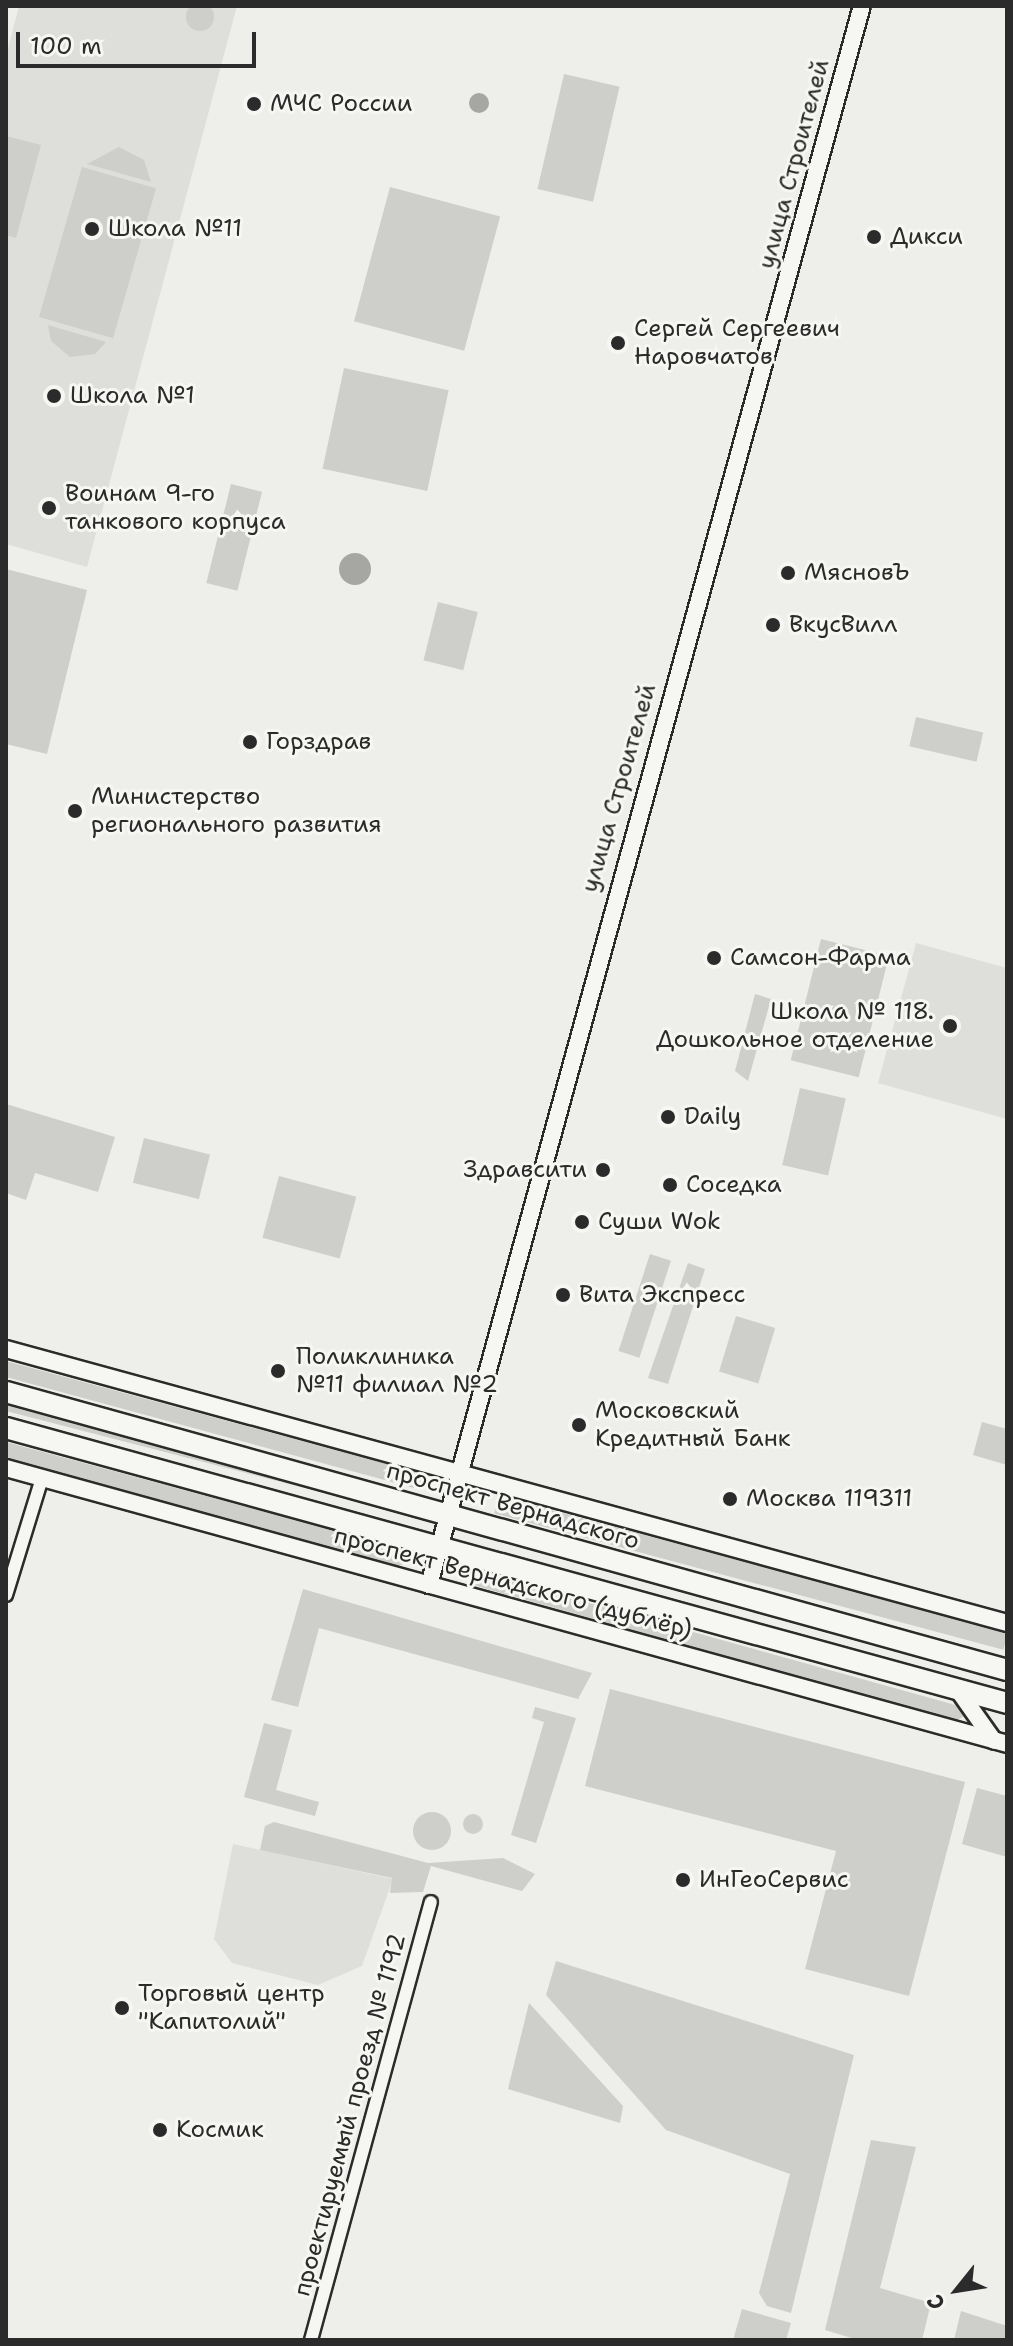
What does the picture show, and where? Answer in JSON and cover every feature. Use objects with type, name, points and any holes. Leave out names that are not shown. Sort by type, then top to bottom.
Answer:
[{"type":"main road","name":"проспект Вернадского","points":[[6,1392],[1007,1670]]},
{"type":"main road","points":[[6,1428],[1007,1703]]},
{"type":"street","name":"улица Строителей","points":[[429,1585],[462,1472],[625,851],[862,6]]},
{"type":"street","points":[[6,1349],[1007,1623]]},
{"type":"street","name":"проспект Вернадского (дублёр)","points":[[6,1468],[1001,1743]]},
{"type":"street","points":[[6,1595],[42,1478]]},
{"type":"street","points":[[958,1690],[1001,1743]]},
{"type":"street","name":"проектируемый проезд № 1192","points":[[311,2340],[431,1902]]},
{"type":"shaded area","points":[[200,3],[210,7],[214,17],[210,27],[200,31],[190,27],[186,17],[190,7]]},
{"type":"shaded area","name":"Школа №11","points":[[19,6],[237,6],[87,567],[6,544],[6,56]]},
{"type":"shaded area","points":[[564,74],[620,87],[593,202],[537,189]]},
{"type":"shaded area","points":[[479,93],[486,96],[489,103],[486,110],[479,113],[472,110],[469,103],[472,96]]},
{"type":"shaded area","points":[[6,136],[41,145],[16,238],[6,235]]},
{"type":"shaded area","points":[[119,147],[144,160],[151,182],[87,164]]},
{"type":"shaded area","points":[[82,167],[156,188],[113,338],[39,317]]},
{"type":"shaded area","points":[[390,187],[500,217],[464,351],[354,321]]},
{"type":"shaded area","points":[[48,325],[106,342],[95,354],[70,357],[51,341]]},
{"type":"shaded area","points":[[344,368],[449,390],[427,491],[323,469]]},
{"type":"shaded area","points":[[231,484],[262,492],[237,591],[206,583]]},
{"type":"shaded area","points":[[355,553],[366,558],[371,569],[366,580],[355,585],[344,580],[339,569],[344,558]]},
{"type":"shaded area","points":[[6,569],[87,590],[47,754],[6,744]]},
{"type":"shaded area","points":[[438,602],[478,612],[463,670],[423,660]]},
{"type":"shaded area","points":[[916,717],[983,733],[976,762],[909,746]]},
{"type":"shaded area","points":[[821,939],[889,956],[859,1077],[791,1060]]},
{"type":"shaded area","name":"Школа № 118. Дошкольное отделение","points":[[916,943],[1007,968],[1007,1119],[878,1083]]},
{"type":"shaded area","points":[[755,994],[771,999],[748,1081],[735,1071]]},
{"type":"shaded area","points":[[800,1088],[846,1099],[828,1176],[782,1165]]},
{"type":"shaded area","points":[[6,1104],[115,1137],[98,1192],[35,1173],[26,1200],[6,1193]]},
{"type":"shaded area","points":[[144,1138],[210,1154],[199,1199],[133,1183]]},
{"type":"shaded area","points":[[279,1176],[356,1197],[340,1259],[262,1238]]},
{"type":"shaded area","points":[[650,1254],[671,1261],[639,1358],[618,1351]]},
{"type":"shaded area","points":[[688,1263],[705,1269],[668,1384],[648,1378]]},
{"type":"shaded area","points":[[736,1316],[775,1328],[758,1383],[719,1371]]},
{"type":"shaded area","points":[[6,1361],[420,1473],[428,1486],[414,1488],[6,1377]]},
{"type":"shaded area","points":[[6,1405],[421,1518],[6,1411]]},
{"type":"shaded area","points":[[982,1422],[1007,1429],[1007,1465],[973,1455]]},
{"type":"shaded area","points":[[6,1442],[403,1549],[409,1562],[398,1566],[6,1459]]},
{"type":"shaded area","points":[[499,1496],[1007,1632],[1003,1650],[494,1513]]},
{"type":"shaded area","points":[[477,1572],[959,1706],[966,1715],[956,1721],[473,1585]]},
{"type":"shaded area","points":[[303,1589],[592,1673],[578,1699],[319,1628],[298,1707],[271,1700]]},
{"type":"shaded area","points":[[610,1689],[965,1782],[909,1996],[805,1969],[836,1851],[585,1786]]},
{"type":"shaded area","points":[[535,1707],[576,1718],[536,1843],[511,1835],[544,1722],[532,1718]]},
{"type":"shaded area","points":[[264,1723],[292,1730],[276,1790],[319,1802],[315,1816],[244,1797]]},
{"type":"shaded area","points":[[977,1788],[1007,1796],[1007,1857],[962,1844]]},
{"type":"shaded area","points":[[432,1812],[445,1818],[451,1831],[445,1844],[432,1850],[419,1844],[413,1831],[419,1818]]},
{"type":"shaded area","points":[[473,1814],[480,1817],[483,1824],[480,1831],[473,1834],[466,1831],[463,1824],[466,1817]]},
{"type":"shaded area","points":[[274,1822],[428,1863],[503,1858],[535,1874],[522,1891],[431,1866],[423,1892],[390,1893],[392,1878],[260,1850],[265,1826]]},
{"type":"shaded area","points":[[233,1844],[393,1879],[362,1966],[318,1985],[232,1963],[214,1939]]},
{"type":"shaded area","points":[[556,1961],[854,2055],[791,2313],[767,2306],[759,2293],[790,2174],[666,2130],[546,1995]]},
{"type":"shaded area","points":[[529,2003],[623,2106],[620,2123],[508,2089]]},
{"type":"shaded area","points":[[871,2140],[916,2147],[880,2288],[931,2303],[922,2340],[858,2340],[825,2330]]},
{"type":"shaded area","points":[[742,2309],[791,2323],[786,2340],[733,2340]]},
{"type":"shaded area","points":[[961,2311],[1007,2326],[1007,2340],[954,2340]]},
{"type":"place","name":"МЧС России","points":[[254,104]]},
{"type":"place","name":"Школа №11","points":[[92,229]]},
{"type":"place","name":"Дикси","points":[[874,237]]},
{"type":"place","name":"Сергей Сергеевич Наровчатов","points":[[618,343]]},
{"type":"place","name":"Школа №1","points":[[54,396]]},
{"type":"place","name":"Воинам 9-го танкового корпуса","points":[[49,508]]},
{"type":"place","name":"МясновЪ","points":[[788,573]]},
{"type":"place","name":"ВкусВилл","points":[[773,625]]},
{"type":"place","name":"Горздрав","points":[[250,742]]},
{"type":"place","name":"Министерство регионального развития","points":[[75,811]]},
{"type":"place","name":"Самсон-Фарма","points":[[714,958]]},
{"type":"place","name":"Школа № 118. Дошкольное отделение","points":[[950,1026]]},
{"type":"place","name":"Daily","points":[[668,1117]]},
{"type":"place","name":"Здравсити","points":[[603,1170]]},
{"type":"place","name":"Соседка","points":[[670,1185]]},
{"type":"place","name":"Суши Wok","points":[[582,1222]]},
{"type":"place","name":"Вита Экспресс","points":[[563,1295]]},
{"type":"place","name":"Поликлиника №11 филиал №2","points":[[278,1371]]},
{"type":"place","name":"Московский Кредитный Банк","points":[[579,1425]]},
{"type":"place","name":"Москва 119311","points":[[730,1499]]},
{"type":"place","name":"ИнГеоСервис","points":[[683,1880]]},
{"type":"place","name":"Торговый центр \"Капитолий\"","points":[[122,2008]]},
{"type":"place","name":"Космик","points":[[160,2130]]}]
